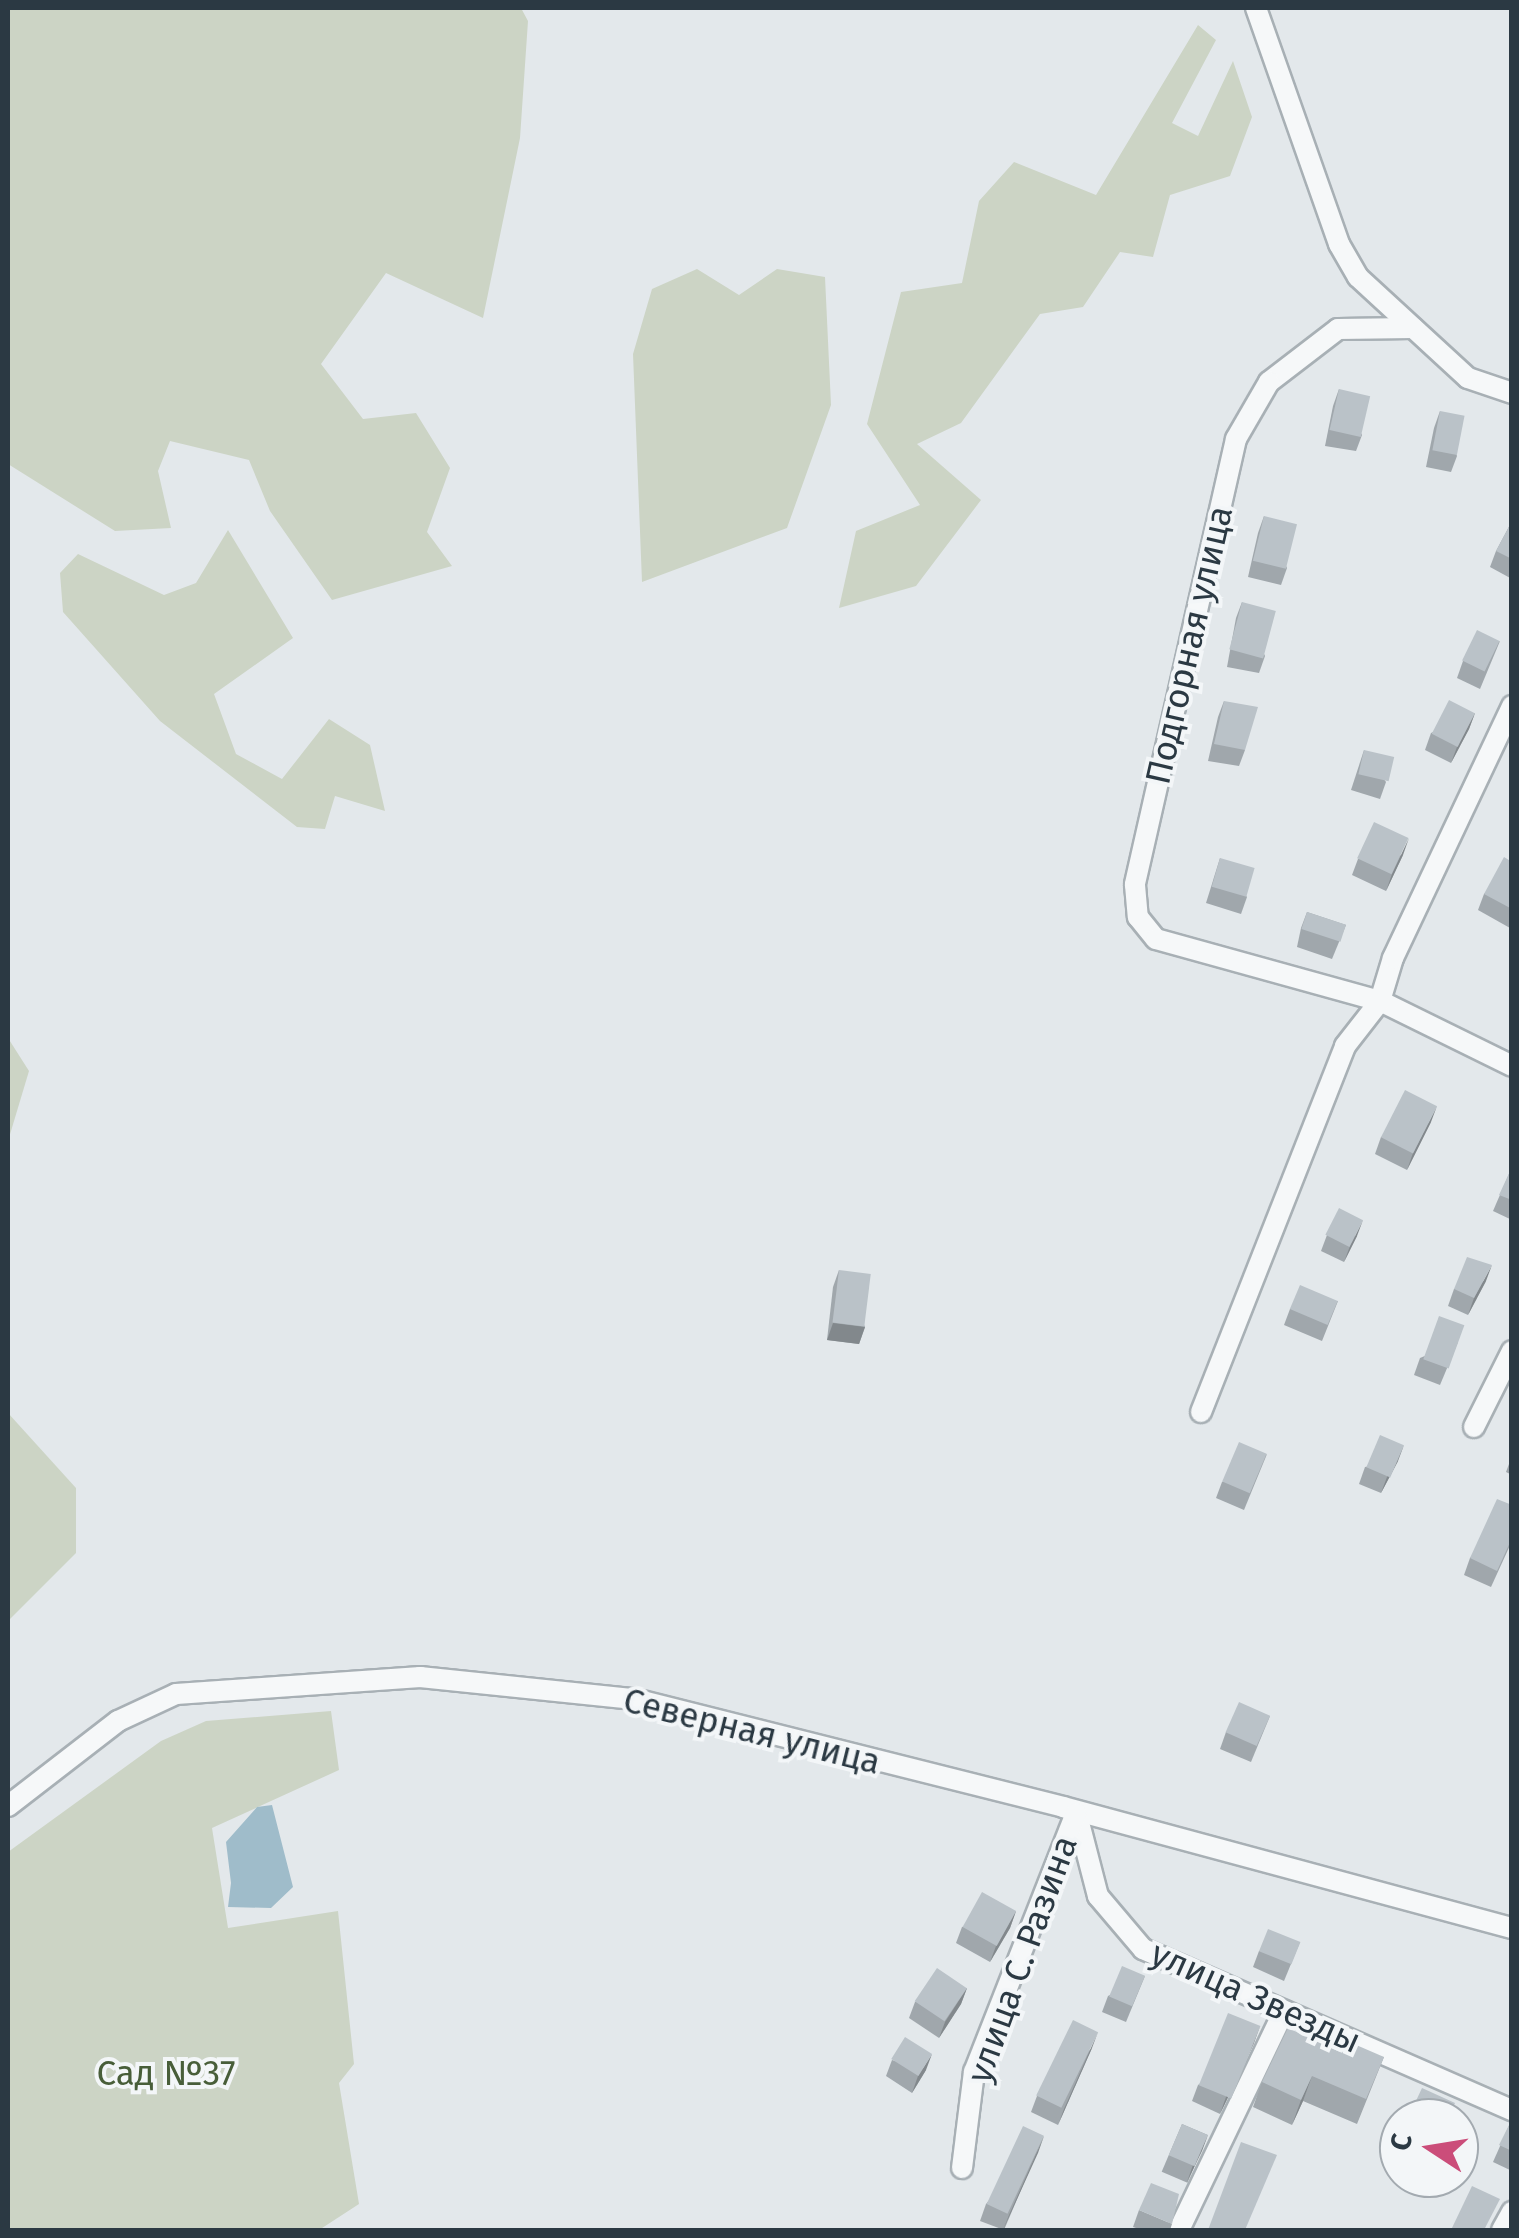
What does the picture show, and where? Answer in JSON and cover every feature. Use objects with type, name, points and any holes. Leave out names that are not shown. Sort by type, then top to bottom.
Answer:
[{"type":"street","points":[[1256,8],[1339,244],[1358,277],[1468,378],[1512,392]]},
{"type":"street","name":"Подгорная улица","points":[[1380,1001],[1156,940],[1138,917],[1136,885],[1236,439],[1269,382],[1338,329],[1413,328]]},
{"type":"street","points":[[1201,1412],[1345,1046],[1380,1001],[1393,958],[1512,706]]},
{"type":"street","points":[[1380,1001],[1512,1066]]},
{"type":"street","points":[[1474,1428],[1512,1350]]},
{"type":"street","name":"Северная улица","points":[[8,1806],[118,1721],[176,1694],[420,1677],[634,1699],[1076,1811],[1512,1928]]},
{"type":"street","name":"улица Звезды","points":[[1076,1811],[1098,1896],[1143,1949],[1512,2110]]},
{"type":"street","name":"улица С. Разина","points":[[962,2168],[974,2072],[1076,1811]]},
{"type":"street","points":[[1178,2230],[1284,2011]]},
{"type":"street","points":[[1502,2230],[1512,2212]]},
{"type":"green space","points":[[8,8],[521,8],[528,21],[520,138],[483,318],[386,273],[321,364],[363,419],[416,413],[450,468],[427,532],[452,566],[332,600],[270,511],[249,460],[170,441],[158,471],[171,528],[115,531],[8,464]]},
{"type":"green space","points":[[1198,25],[1216,40],[1172,123],[1198,136],[1233,61],[1252,117],[1230,176],[1170,195],[1153,257],[1120,252],[1083,307],[1040,314],[961,423],[917,444],[981,500],[916,586],[839,608],[856,531],[920,505],[867,424],[901,292],[962,283],[979,201],[1014,162],[1096,195]]},
{"type":"green space","points":[[697,269],[739,295],[777,269],[825,277],[831,405],[787,528],[642,582],[633,354],[652,289]]},
{"type":"green space","points":[[228,530],[293,638],[214,694],[236,754],[282,779],[329,719],[370,745],[385,811],[335,796],[325,829],[297,827],[160,721],[63,612],[60,573],[78,554],[164,595],[196,583]]},
{"type":"green space","points":[[8,1038],[29,1071],[8,1141]]},
{"type":"green space","points":[[8,1413],[76,1488],[76,1553],[8,1621]]},
{"type":"green space","name":"Сад №37","points":[[331,1711],[339,1770],[212,1828],[228,1928],[338,1911],[354,2064],[339,2083],[359,2204],[319,2230],[8,2230],[8,1852],[161,1741],[206,1721]]},
{"type":"water","points":[[272,1805],[293,1887],[271,1908],[228,1907],[231,1883],[226,1842],[257,1807]]},
{"type":"building","points":[[1339,389],[1370,396],[1361,437],[1330,430]]},
{"type":"building","points":[[1440,411],[1465,416],[1457,455],[1432,450]]},
{"type":"building","points":[[1264,516],[1297,524],[1286,569],[1253,561]]},
{"type":"building","points":[[1512,521],[1512,559],[1496,551]]},
{"type":"building","points":[[1242,602],[1276,611],[1263,658],[1229,649]]},
{"type":"building","points":[[1477,630],[1499,641],[1485,672],[1462,661]]},
{"type":"building","points":[[1449,700],[1475,713],[1458,747],[1432,734]]},
{"type":"building","points":[[1224,701],[1258,707],[1245,750],[1214,744]]},
{"type":"building","points":[[1364,750],[1394,757],[1389,781],[1358,774]]},
{"type":"building","points":[[1374,822],[1408,838],[1392,874],[1357,858]]},
{"type":"building","points":[[1504,857],[1512,862],[1512,909],[1484,894]]},
{"type":"building","points":[[1220,858],[1255,868],[1246,897],[1212,887]]},
{"type":"building","points":[[1307,912],[1346,925],[1340,942],[1301,929]]},
{"type":"building","points":[[1405,1090],[1437,1106],[1413,1154],[1381,1137]]},
{"type":"building","points":[[1512,1167],[1512,1200],[1499,1195]]},
{"type":"building","points":[[1339,1208],[1363,1220],[1349,1247],[1325,1235]]},
{"type":"building","points":[[1467,1257],[1492,1265],[1474,1298],[1454,1289]]},
{"type":"building","points":[[839,1270],[871,1274],[864,1327],[833,1323]]},
{"type":"building","points":[[1300,1285],[1338,1301],[1328,1325],[1290,1309]]},
{"type":"building","points":[[1439,1316],[1464,1325],[1449,1368],[1423,1359]]},
{"type":"building","points":[[1380,1435],[1404,1445],[1390,1477],[1366,1467]]},
{"type":"building","points":[[1239,1442],[1267,1454],[1250,1493],[1222,1482]]},
{"type":"building","points":[[1497,1499],[1512,1505],[1512,1538],[1497,1571],[1470,1558]]},
{"type":"building","points":[[1239,1702],[1270,1716],[1257,1746],[1226,1732]]},
{"type":"building","points":[[982,1892],[1016,1911],[997,1946],[963,1927]]},
{"type":"building","points":[[1268,1929],[1300,1942],[1291,1964],[1259,1951]]},
{"type":"building","points":[[1122,1966],[1145,1976],[1132,2006],[1109,1996]]},
{"type":"building","points":[[937,1968],[967,1988],[944,2021],[915,2001]]},
{"type":"building","points":[[1228,2013],[1260,2026],[1231,2098],[1199,2085]]},
{"type":"building","points":[[1073,2020],[1098,2032],[1061,2108],[1036,2095]]},
{"type":"building","points":[[1288,2028],[1342,2053],[1347,2041],[1384,2057],[1366,2099],[1312,2076],[1301,2100],[1262,2082]]},
{"type":"building","points":[[905,2037],[932,2054],[918,2076],[891,2059]]},
{"type":"building","points":[[1422,2088],[1444,2098],[1417,2098]]},
{"type":"building","points":[[1512,2119],[1512,2151],[1499,2145]]},
{"type":"building","points":[[1182,2124],[1208,2135],[1194,2166],[1169,2155]]},
{"type":"building","points":[[1023,2126],[1044,2136],[1007,2214],[987,2204]]},
{"type":"building","points":[[1241,2142],[1277,2155],[1245,2230],[1208,2230]]},
{"type":"building","points":[[1151,2183],[1179,2194],[1172,2224],[1139,2210]]},
{"type":"building","points":[[1479,2189],[1500,2199],[1484,2230],[1451,2230],[1466,2198],[1479,2198]]}]
